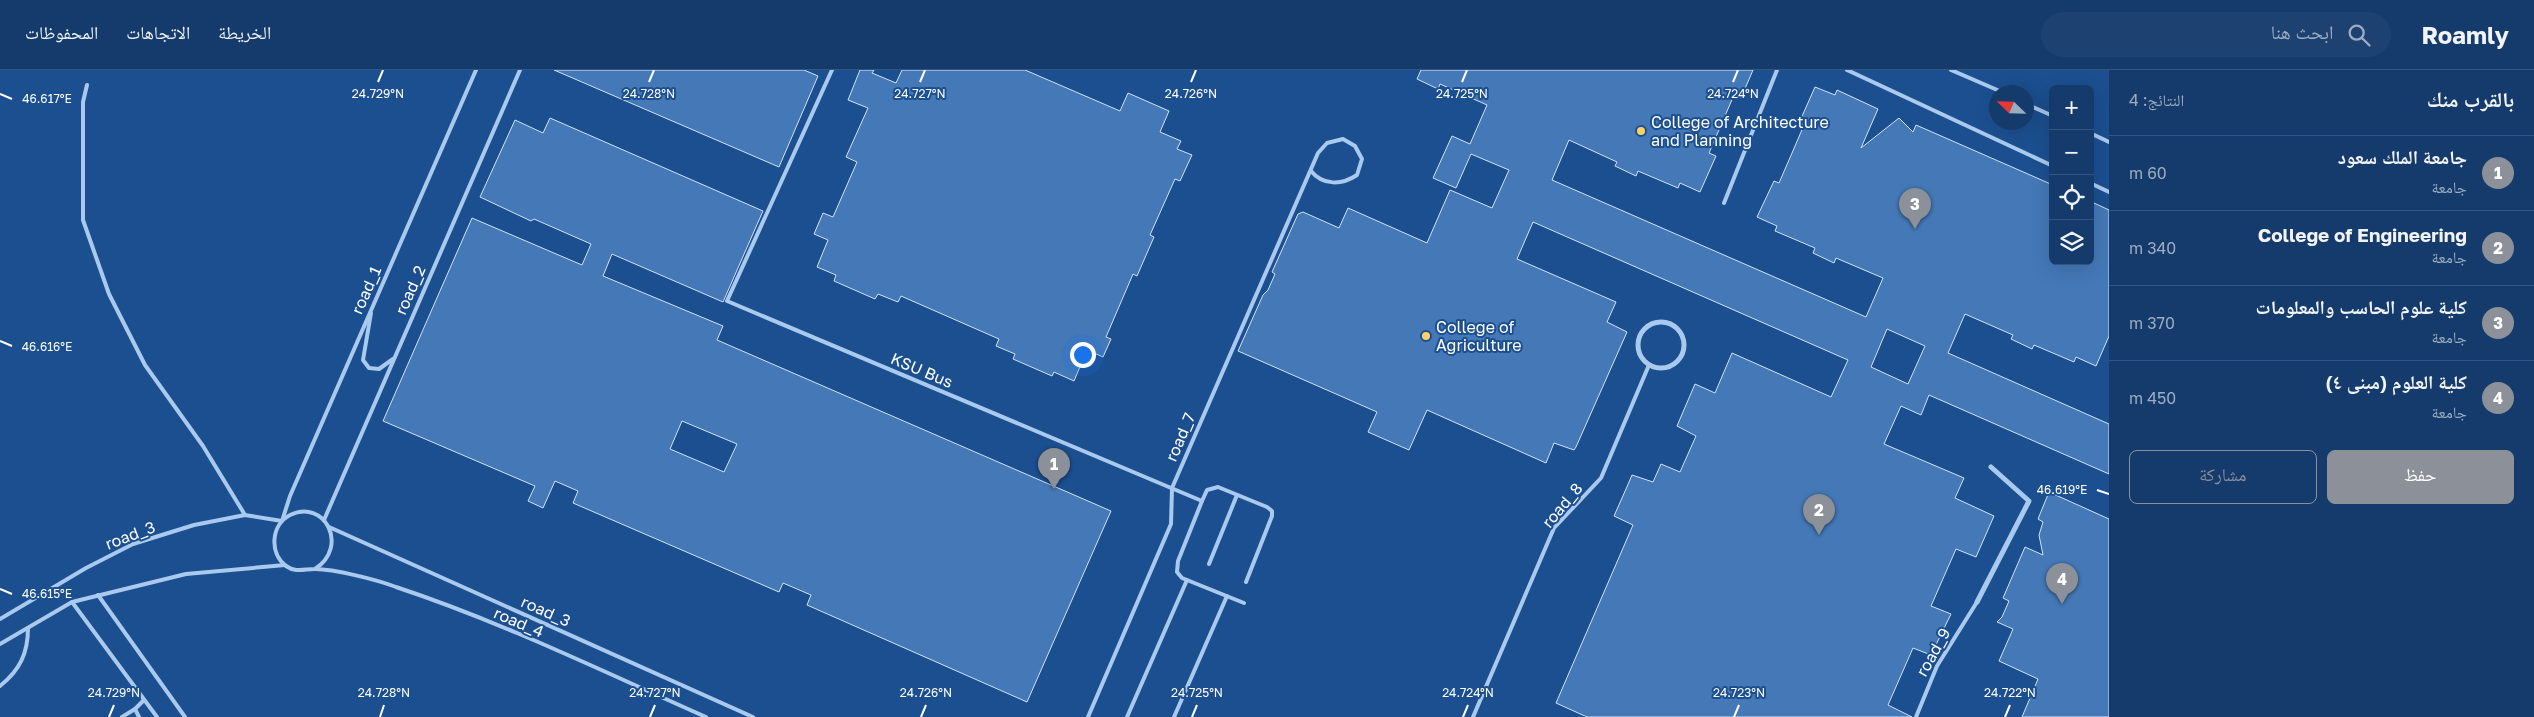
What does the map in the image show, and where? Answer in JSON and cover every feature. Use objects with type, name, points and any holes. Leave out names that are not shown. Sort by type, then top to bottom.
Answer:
[{"type":"street","points":[[1654,324],[1668,324],[1675,327],[1683,340],[1682,355],[1677,361],[1664,368],[1649,365],[1640,354],[1639,339],[1642,333],[1654,324]]},
{"type":"street","points":[[1977,602],[2029,501],[1991,467]]},
{"type":"lane","name":"road_1","points":[[282,521],[290,496],[476,70]]},
{"type":"lane","name":"road_2","points":[[324,520],[520,70]]},
{"type":"lane","name":"KSU Bus","points":[[832,70],[727,301],[1202,501]]},
{"type":"lane","points":[[1724,203],[1777,70]]},
{"type":"lane","points":[[1847,70],[2049,164]]},
{"type":"lane","points":[[1951,70],[1989,86]]},
{"type":"lane","points":[[87,85],[83,102],[83,220],[109,294],[144,365],[203,446],[246,515]]},
{"type":"lane","points":[[2034,108],[2049,114]]},
{"type":"lane","points":[[2094,135],[2109,142]]},
{"type":"lane","name":"road_7","points":[[1088,717],[1171,524],[1172,488],[1311,171],[1322,147],[1342,139],[1350,143],[1362,159],[1358,175],[1342,182],[1322,181],[1311,171]]},
{"type":"lane","points":[[2094,185],[2109,192]]},
{"type":"lane","points":[[373,306],[363,360],[369,368],[379,369],[395,357]]},
{"type":"lane","name":"road_8","points":[[1473,717],[1554,528],[1602,478],[1649,365]]},
{"type":"lane","points":[[1244,603],[1187,580],[1177,572],[1178,561],[1202,501],[1207,490],[1212,487],[1267,507],[1272,511],[1272,516],[1246,582]]},
{"type":"lane","points":[[1209,564],[1237,495]]},
{"type":"lane","points":[[298,512],[307,512],[324,520],[329,528],[332,545],[330,555],[315,569],[295,570],[285,565],[274,548],[274,538],[282,521],[298,512]]},
{"type":"lane","name":"road_3","points":[[0,619],[86,568],[133,544],[194,525],[246,515],[282,521]]},
{"type":"lane","name":"road_3","points":[[329,528],[753,717]]},
{"type":"lane","points":[[0,644],[72,602],[186,574],[285,565]]},
{"type":"lane","name":"road_4","points":[[315,569],[381,581],[437,600],[706,717]]},
{"type":"lane","points":[[1127,717],[1187,580]]},
{"type":"lane","points":[[98,595],[185,717]]},
{"type":"lane","points":[[1174,717],[1227,596]]},
{"type":"lane","points":[[72,602],[157,717]]},
{"type":"lane","name":"road_9","points":[[1916,717],[1937,666],[1977,602]]},
{"type":"lane","points":[[0,686],[16,670],[24,658],[28,646],[28,628]]},
{"type":"lane","points":[[122,717],[135,709],[144,700]]},
{"type":"lane","points":[[135,709],[139,717]]},
{"type":"building","points":[[554,70],[804,70],[818,76],[779,167]]},
{"type":"building","points":[[860,70],[874,70],[872,73],[896,83],[902,70],[1025,70],[1120,111],[1128,93],[1169,111],[1160,132],[1181,141],[1177,149],[1192,155],[1180,181],[1175,179],[1150,235],[1154,237],[1137,276],[1133,274],[1106,337],[1111,339],[1103,357],[1087,350],[1074,381],[1054,372],[1052,376],[1013,359],[1015,354],[996,346],[999,339],[901,296],[898,302],[878,294],[875,299],[834,281],[836,275],[817,267],[828,240],[814,234],[823,213],[833,217],[857,162],[846,157],[868,108],[848,100]]},
{"type":"building","points":[[1421,70],[1753,70],[1741,98],[1734,95],[1709,153],[1716,156],[1700,192],[1680,183],[1678,188],[1638,171],[1636,176],[1615,166],[1617,162],[1569,140],[1552,180],[1866,317],[1883,278],[1836,258],[1834,263],[1813,253],[1815,248],[1775,231],[1777,226],[1757,217],[1774,181],[1779,183],[1804,125],[1799,123],[1815,87],[1835,95],[1837,90],[1878,109],[1861,148],[1899,118],[1913,132],[1916,125],[2049,183],[2049,265],[2094,265],[2094,203],[2109,210],[2109,336],[2096,366],[2076,357],[2074,362],[2034,345],[2032,349],[2011,339],[2013,335],[1965,314],[1948,353],[2109,424],[2109,474],[1929,395],[1921,415],[1901,406],[1884,444],[1964,478],[1955,498],[1994,516],[1976,557],[1956,549],[1931,606],[1951,614],[1931,655],[1913,648],[1888,705],[1912,717],[1587,717],[1556,703],[1633,525],[1614,516],[1632,475],[1653,482],[1661,464],[1680,472],[1696,436],[1677,426],[1695,384],[1715,393],[1732,353],[1831,397],[1848,360],[1533,222],[1517,259],[1616,302],[1607,322],[1627,332],[1576,447],[1574,450],[1554,443],[1546,463],[1427,410],[1409,450],[1368,432],[1377,412],[1238,351],[1263,295],[1268,290],[1275,274],[1272,272],[1298,214],[1303,212],[1339,228],[1348,208],[1427,243],[1450,190],[1492,208],[1509,170],[1471,154],[1456,188],[1433,178],[1452,136],[1470,144],[1487,105],[1440,84],[1438,89],[1417,79]],"holes":[[[1887,329],[1925,346],[1908,384],[1871,367]]]},
{"type":"building","points":[[550,118],[763,211],[723,302],[612,254],[603,276],[723,326],[717,340],[1111,511],[1027,702],[807,605],[811,595],[783,583],[779,592],[573,503],[578,491],[555,481],[543,508],[528,501],[535,486],[383,421],[472,218],[582,265],[591,244],[534,219],[531,221],[480,197],[515,120],[543,133]],"holes":[[[682,421],[737,444],[724,472],[670,449]]]},
{"type":"building","points":[[2049,492],[2109,519],[2109,717],[2022,717],[2038,679],[1999,661],[2013,629],[1997,622],[2002,617],[2009,601],[2003,598],[2025,547],[2043,555],[2039,535],[2043,522],[2038,519]]},
{"type":"place","name":"College of Architecture and Planning","points":[[1641,131]]},
{"type":"place","name":"كلية علوم الحاسب والمعلومات","points":[[1915,229]]},
{"type":"place","name":"College of Agriculture","points":[[1426,336]]},
{"type":"place","name":"جامعة الملك سعود","points":[[1054,489]]},
{"type":"place","name":"College of Engineering","points":[[1819,535]]},
{"type":"place","name":"كلية العلوم (مبنى ٤)","points":[[2062,604]]}]
